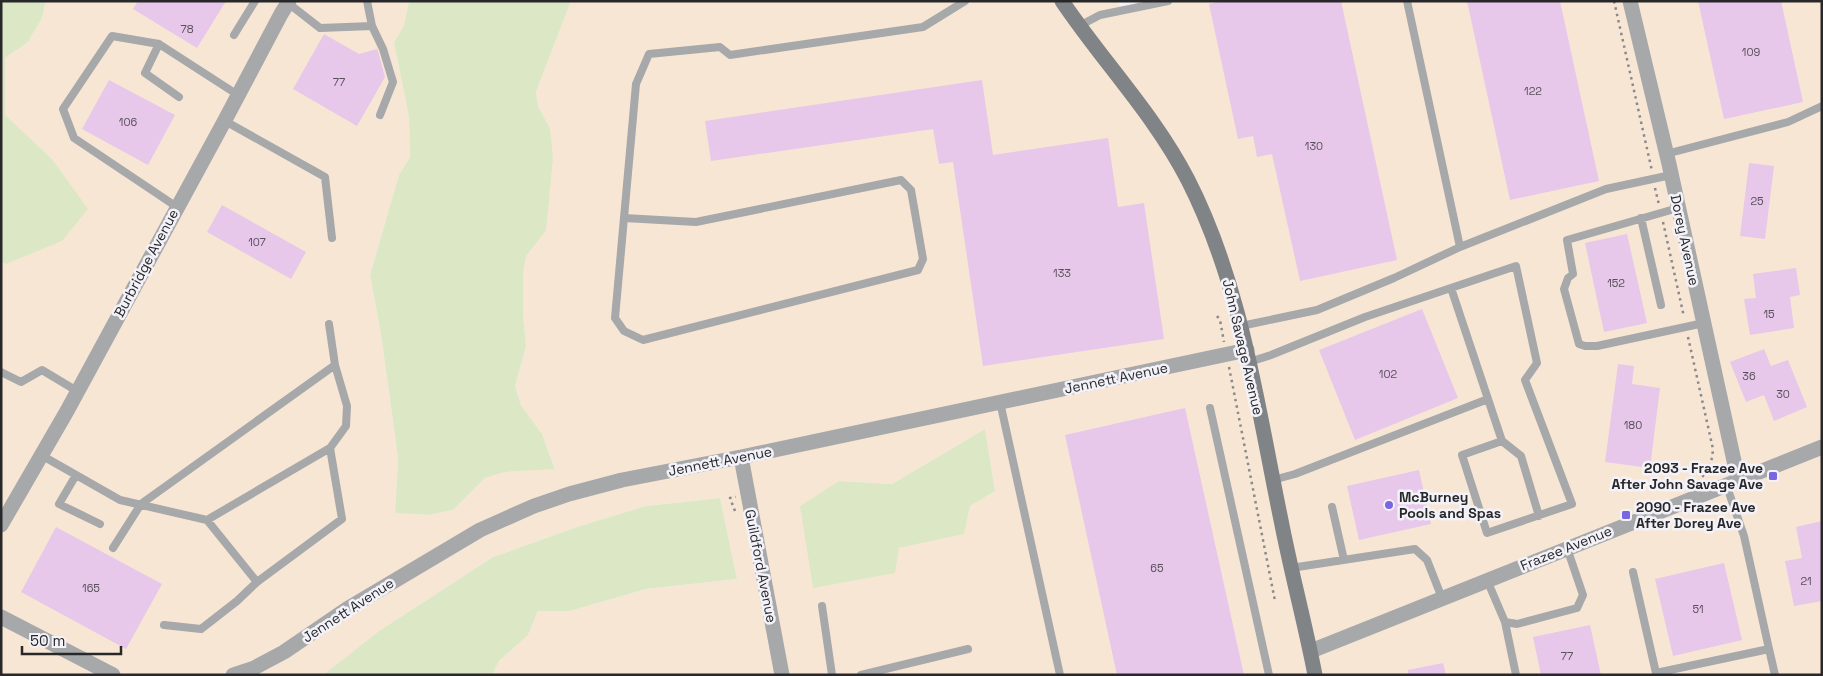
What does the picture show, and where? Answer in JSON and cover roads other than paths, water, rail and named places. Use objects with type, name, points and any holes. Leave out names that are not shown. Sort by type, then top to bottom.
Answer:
[{"type":"main road","name":"John Savage Avenue","points":[[1062,1],[1164,138],[1187,179],[1216,244],[1231,288],[1248,356],[1291,568],[1316,675]]},
{"type":"street","name":"Dorey Avenue","points":[[1630,1],[1704,323],[1732,482]]},
{"type":"street","name":"Burbridge Avenue","points":[[1,525],[77,391],[289,2]]},
{"type":"street","name":"Jennett Avenue","points":[[233,675],[254,668],[284,652],[347,609],[465,538],[534,506],[622,480],[741,457],[1226,355],[1248,356]]},
{"type":"street","name":"Frazee Avenue","points":[[1311,651],[1822,447]]},
{"type":"street","name":"Guildford Avenue","points":[[741,457],[782,675]]},
{"type":"street","points":[[1,617],[113,675]]},
{"type":"lane","points":[[234,35],[255,1]]},
{"type":"lane","points":[[367,1],[372,26],[383,49],[393,82],[380,115]]},
{"type":"lane","points":[[624,218],[696,222],[901,180],[911,190],[923,259],[918,270],[643,340],[624,331],[615,318],[636,84],[648,54],[720,47],[730,55],[923,28],[965,1]]},
{"type":"lane","points":[[1080,26],[1100,15],[1168,1]]},
{"type":"lane","points":[[1407,1],[1460,247]]},
{"type":"lane","points":[[289,2],[320,28],[372,26]]},
{"type":"lane","points":[[177,207],[74,138],[62,109],[112,36],[160,44],[238,95]]},
{"type":"lane","points":[[160,44],[146,73],[179,97]]},
{"type":"lane","points":[[1666,154],[1788,122],[1822,106]]},
{"type":"lane","points":[[225,121],[325,177],[332,238]]},
{"type":"lane","points":[[1241,326],[1318,310],[1394,278],[1460,247],[1606,189],[1671,175]]},
{"type":"lane","points":[[1678,208],[1567,240],[1573,274],[1568,278],[1564,289],[1579,344],[1585,346],[1597,346],[1704,323]]},
{"type":"lane","points":[[1641,218],[1662,305]]},
{"type":"lane","points":[[1248,356],[1271,356],[1364,317],[1516,266],[1537,363],[1525,380],[1572,504],[1487,533],[1462,455],[1502,441]]},
{"type":"lane","points":[[1451,288],[1502,441],[1521,456],[1539,516]]},
{"type":"lane","points":[[207,520],[330,448],[346,426],[347,406],[335,365],[329,324]]},
{"type":"lane","points":[[113,548],[141,504],[335,365]]},
{"type":"lane","points":[[1,372],[21,382],[42,370],[77,391]]},
{"type":"lane","points":[[1273,480],[1295,474],[1488,399]]},
{"type":"lane","points":[[1000,402],[1060,675]]},
{"type":"lane","points":[[1210,408],[1268,675]]},
{"type":"lane","points":[[164,625],[201,629],[237,601],[257,582],[342,520],[330,448]]},
{"type":"lane","points":[[41,455],[120,500],[207,520],[257,582]]},
{"type":"lane","points":[[76,474],[59,504],[100,524]]},
{"type":"lane","points":[[1732,482],[1775,675]]},
{"type":"lane","points":[[1332,507],[1344,560]]},
{"type":"lane","points":[[1505,622],[1517,624],[1578,608],[1583,595],[1567,548]]},
{"type":"lane","points":[[1291,568],[1415,549],[1427,560],[1442,598]]},
{"type":"lane","points":[[1633,572],[1656,673],[1769,649]]},
{"type":"lane","points":[[1487,580],[1505,622],[1516,675]]},
{"type":"lane","points":[[822,606],[832,675]]},
{"type":"lane","points":[[861,675],[968,648]]},
{"type":"place","name":"2093 - Frazee Ave After John Savage Ave","points":[[1773,476]]},
{"type":"place","name":"McBurney Pools and Spas","points":[[1389,505]]},
{"type":"place","name":"2090 - Frazee Ave After Dorey Ave","points":[[1626,515]]}]
